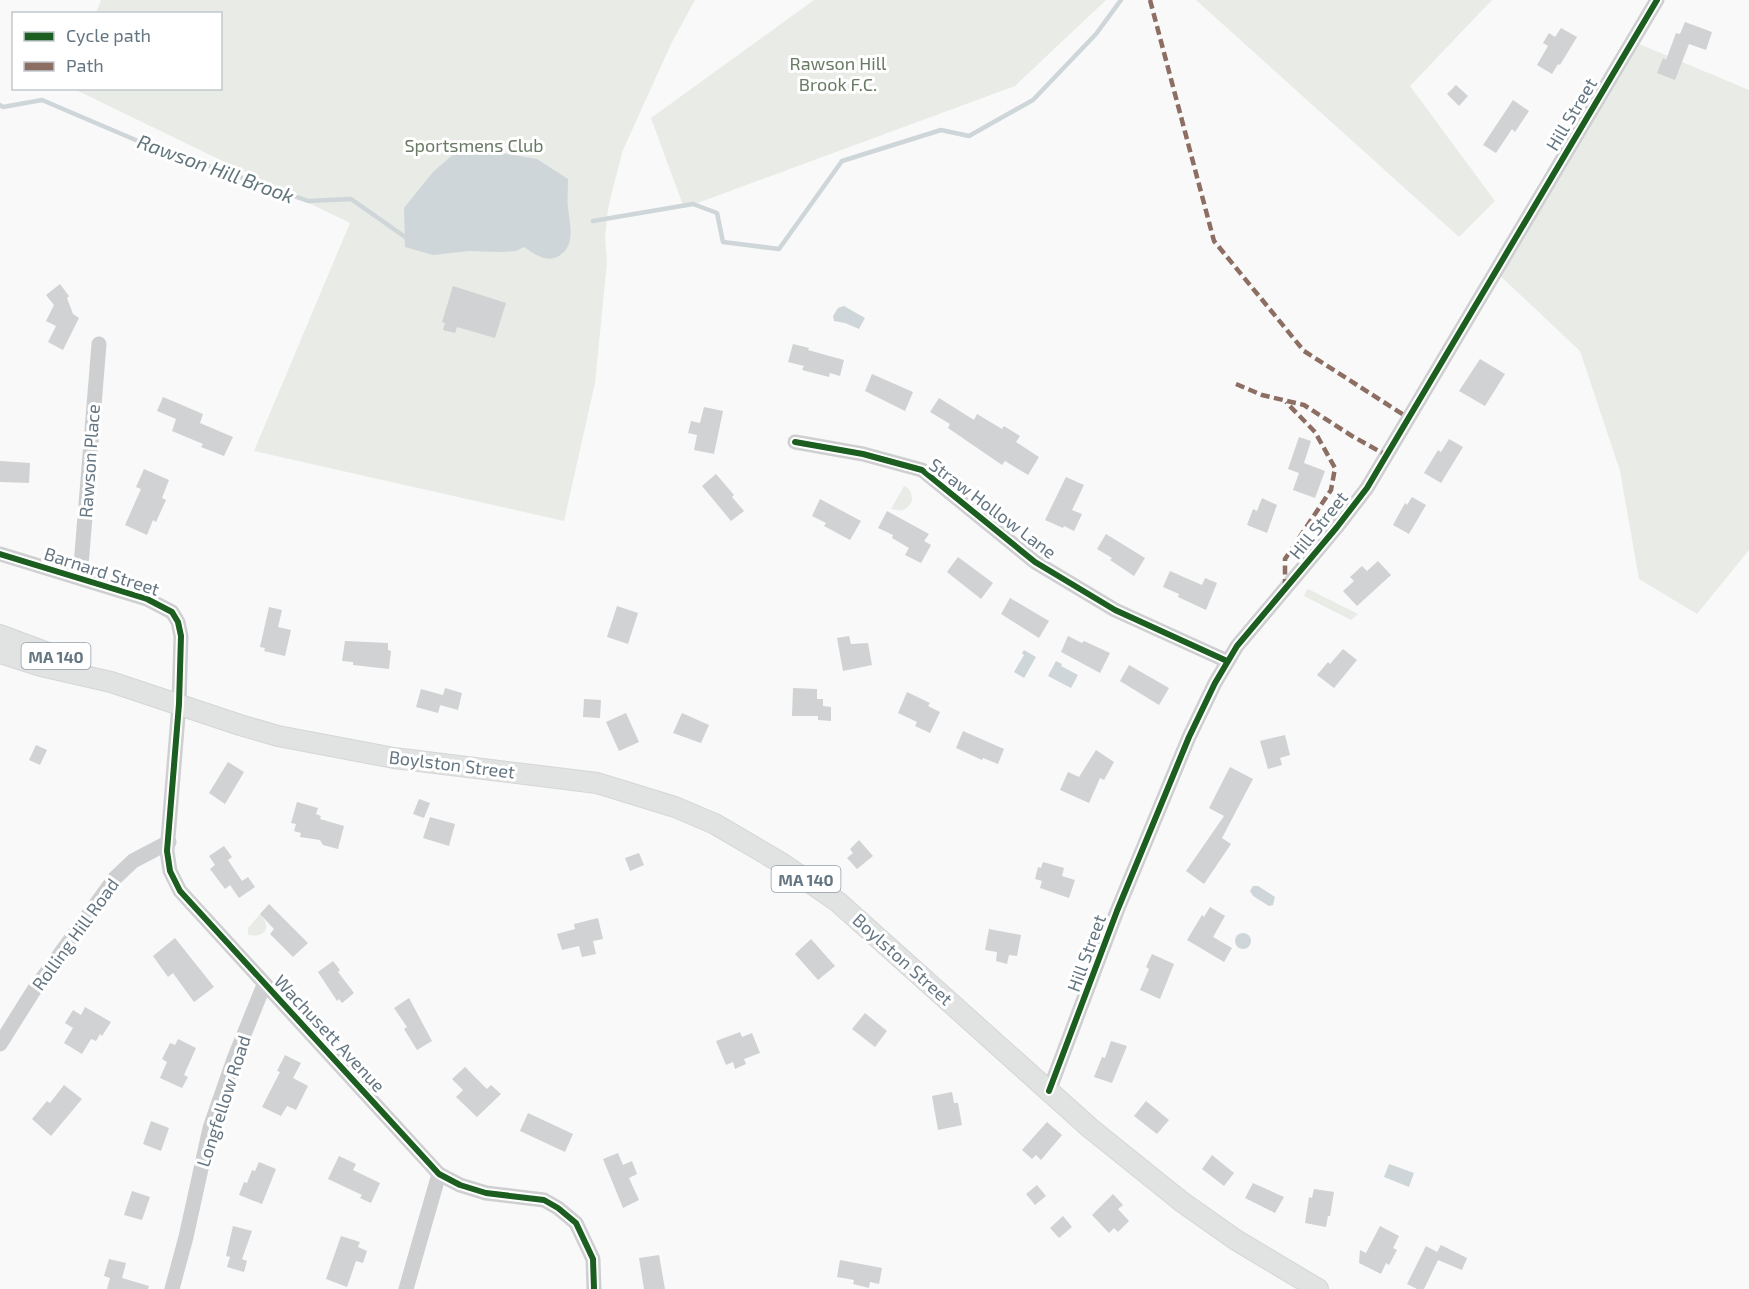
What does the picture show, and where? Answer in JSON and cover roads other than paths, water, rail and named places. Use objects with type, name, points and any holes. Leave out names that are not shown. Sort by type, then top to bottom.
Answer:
[{"type":"main road","name":"Boylston Street","points":[[0,635],[51,654],[111,682]]},
{"type":"main road","name":"Boylston Street","points":[[0,653],[41,666],[111,682],[258,730],[321,745],[394,758],[597,783],[695,815],[751,843],[830,895],[1108,1144],[1182,1202],[1245,1245],[1318,1289]]},
{"type":"street","name":"Hill Street","points":[[1049,1091],[1117,911],[1172,777],[1227,661],[1254,624],[1337,527],[1367,488],[1657,0]]},
{"type":"street","name":"Rawson Place","points":[[80,578],[99,344]]},
{"type":"street","name":"Straw Hollow Lane","points":[[795,442],[862,454],[922,470],[1035,562],[1115,609],[1227,661]]},
{"type":"street","name":"Barnard Street","points":[[0,554],[147,599],[172,612],[178,622],[181,636],[179,704]]},
{"type":"street","name":"Wachusett Avenue","points":[[179,704],[168,864],[177,887],[264,985],[439,1174],[460,1185],[486,1192],[544,1200],[576,1223],[593,1259],[594,1289]]},
{"type":"street","name":"Rolling Hill Road","points":[[0,1044],[34,990],[115,878],[133,861],[169,842]]},
{"type":"street","name":"Longfellow Road","points":[[172,1289],[210,1128],[234,1059],[264,985]]},
{"type":"street","points":[[406,1289],[439,1174]]},
{"type":"waterway","name":"Rawson Hill Brook","points":[[593,221],[693,204],[717,213],[723,242],[779,249],[842,161],[941,130],[969,136],[1033,100],[1096,34],[1121,0]]},
{"type":"waterway","name":"Rawson Hill Brook","points":[[0,105],[3,107],[42,100],[138,141],[308,201],[351,199],[408,239]]},
{"type":"park label","name":"Rawson Hill Brook F.C.","points":[[838,73]]},
{"type":"park label","name":"Sportsmens Club","points":[[474,145]]}]
